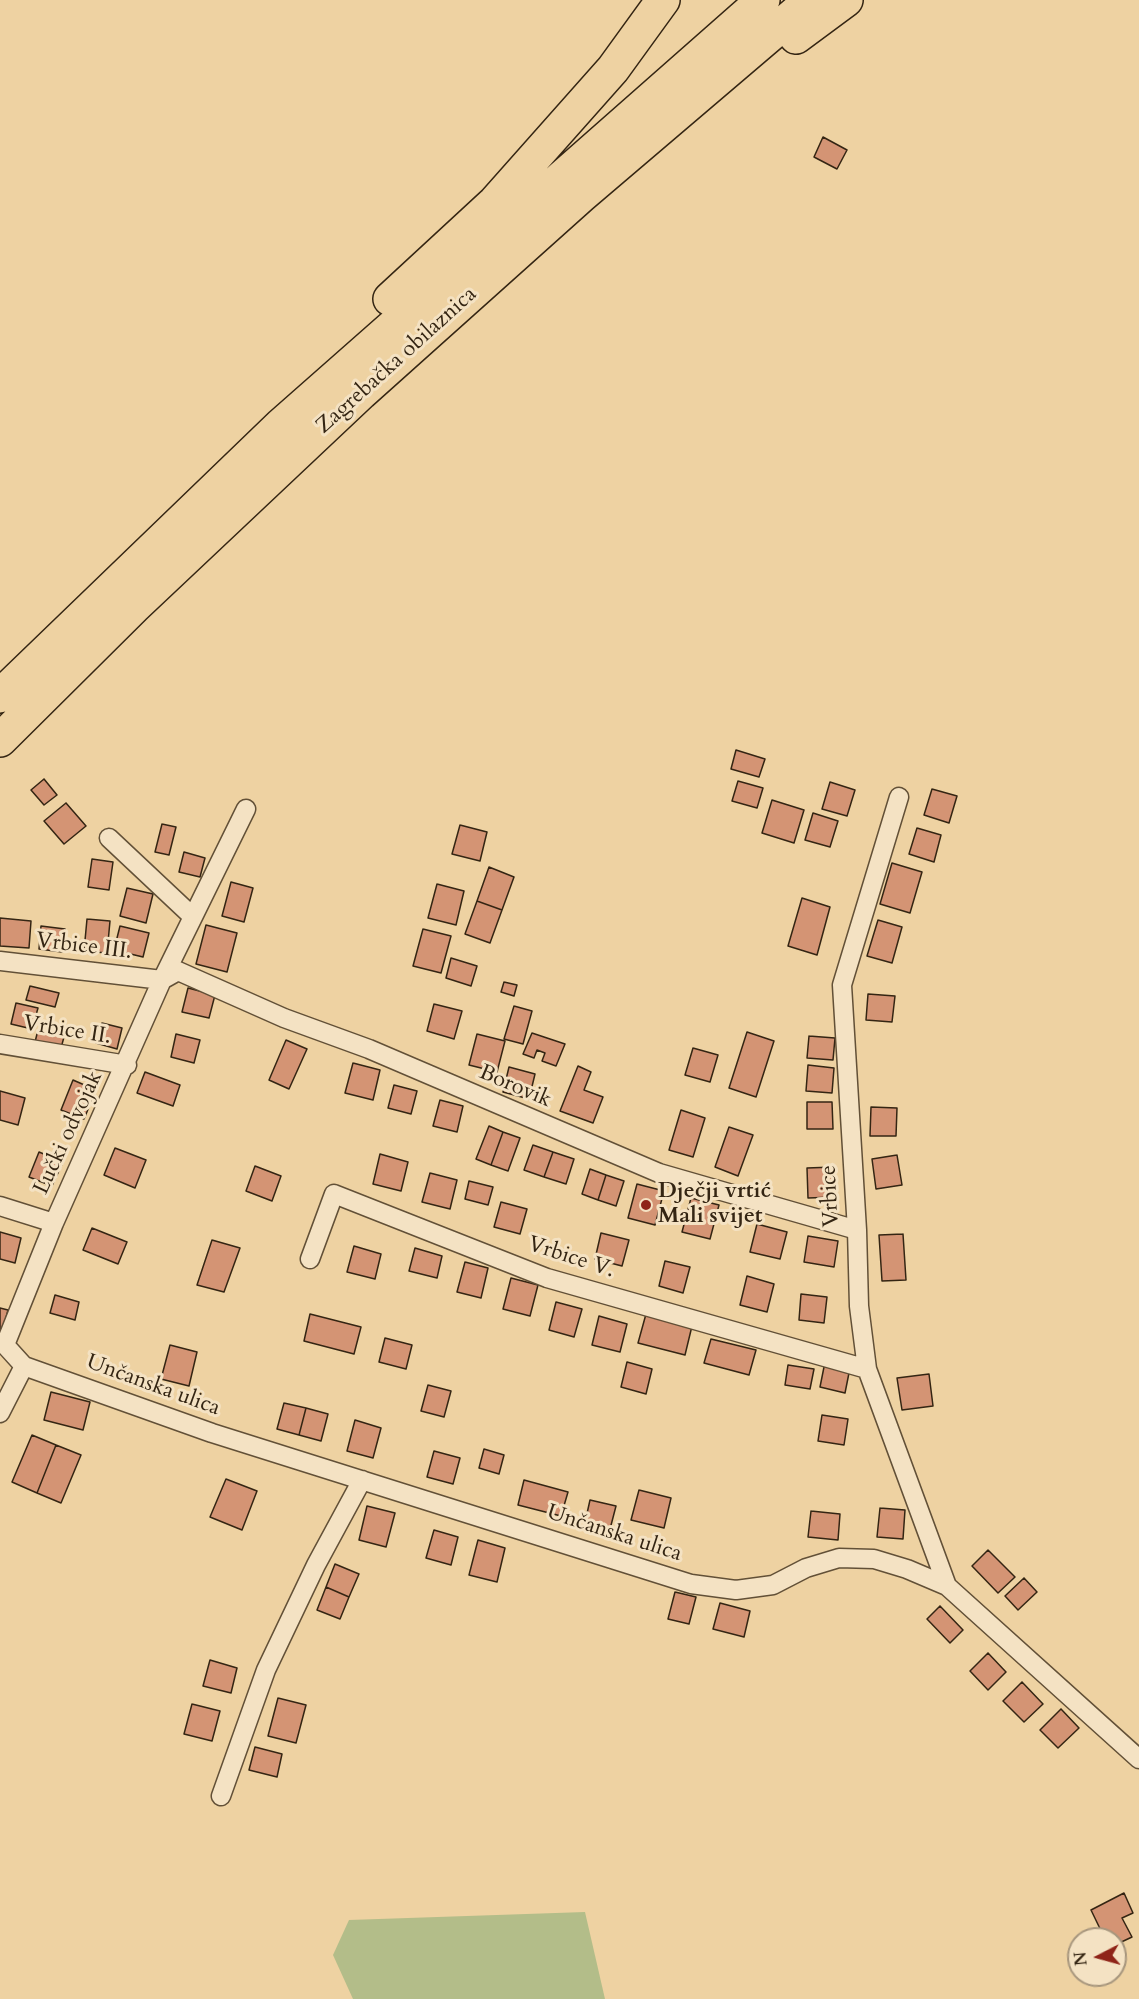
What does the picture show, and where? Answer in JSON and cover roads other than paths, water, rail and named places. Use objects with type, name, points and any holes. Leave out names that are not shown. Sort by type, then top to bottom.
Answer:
[{"type":"highway","points":[[281,425],[298,384],[495,202],[613,69],[663,0]]},
{"type":"highway","name":"Zagrebačka obilaznica","points":[[0,696],[281,425],[763,0]]},
{"type":"highway","name":"Zagrebačka obilaznica","points":[[0,740],[258,488],[523,248],[811,0]]},
{"type":"highway","points":[[523,248],[594,211],[763,63],[846,0]]},
{"type":"street","name":"Vrbice","points":[[899,797],[842,985],[857,1230],[859,1306],[867,1369],[948,1586]]},
{"type":"street","name":"Lučki odvojak","points":[[24,1366],[2,1344],[54,1223],[127,1065],[162,980],[246,809]]},
{"type":"street","points":[[109,837],[192,916]]},
{"type":"street","name":"Vrbice III.","points":[[0,961],[162,980]]},
{"type":"street","name":"Borovik","points":[[162,980],[178,971],[284,1018],[369,1049],[659,1173],[857,1230]]},
{"type":"street","name":"Vrbice II.","points":[[0,1044],[127,1065]]},
{"type":"street","name":"Vrbice V.","points":[[310,1259],[334,1194],[547,1278],[867,1369]]},
{"type":"street","points":[[0,1206],[54,1223]]},
{"type":"street","points":[[0,1413],[24,1366]]},
{"type":"street","name":"Unčanska ulica","points":[[24,1366],[212,1433],[691,1584],[736,1590],[773,1585],[806,1568],[839,1558],[874,1559],[948,1586],[1139,1759]]},
{"type":"street","points":[[220,1796],[266,1670],[316,1565],[362,1480]]},
{"type":"place","name":"Dječji vrtić Mali svijet","points":[[646,1205]]}]
